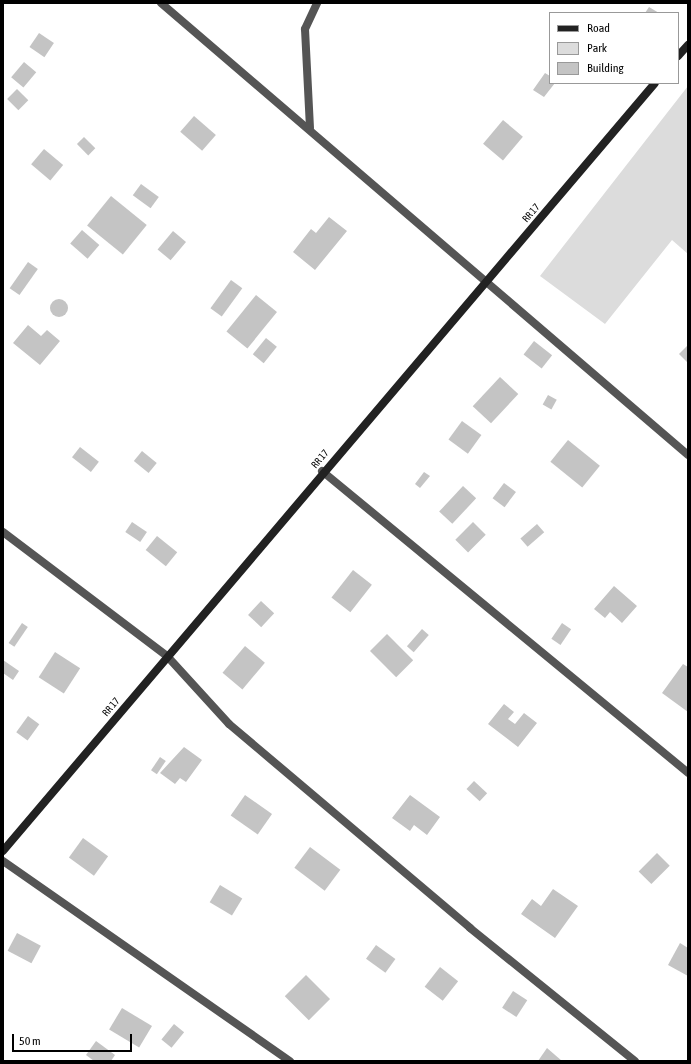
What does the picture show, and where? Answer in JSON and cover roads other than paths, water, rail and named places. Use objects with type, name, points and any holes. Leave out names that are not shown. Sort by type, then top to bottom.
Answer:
[{"type":"main road","points":[[679,55],[688,45]]},
{"type":"main road","name":"RR 17","points":[[3,851],[322,472],[654,84]]},
{"type":"street","points":[[161,3],[310,128],[485,282],[688,455]]},
{"type":"street","points":[[310,128],[305,29],[317,3]]},
{"type":"street","points":[[322,472],[688,773]]},
{"type":"street","points":[[3,532],[167,656],[229,724],[470,928],[635,1061]]},
{"type":"street","points":[[3,862],[290,1061]]}]
